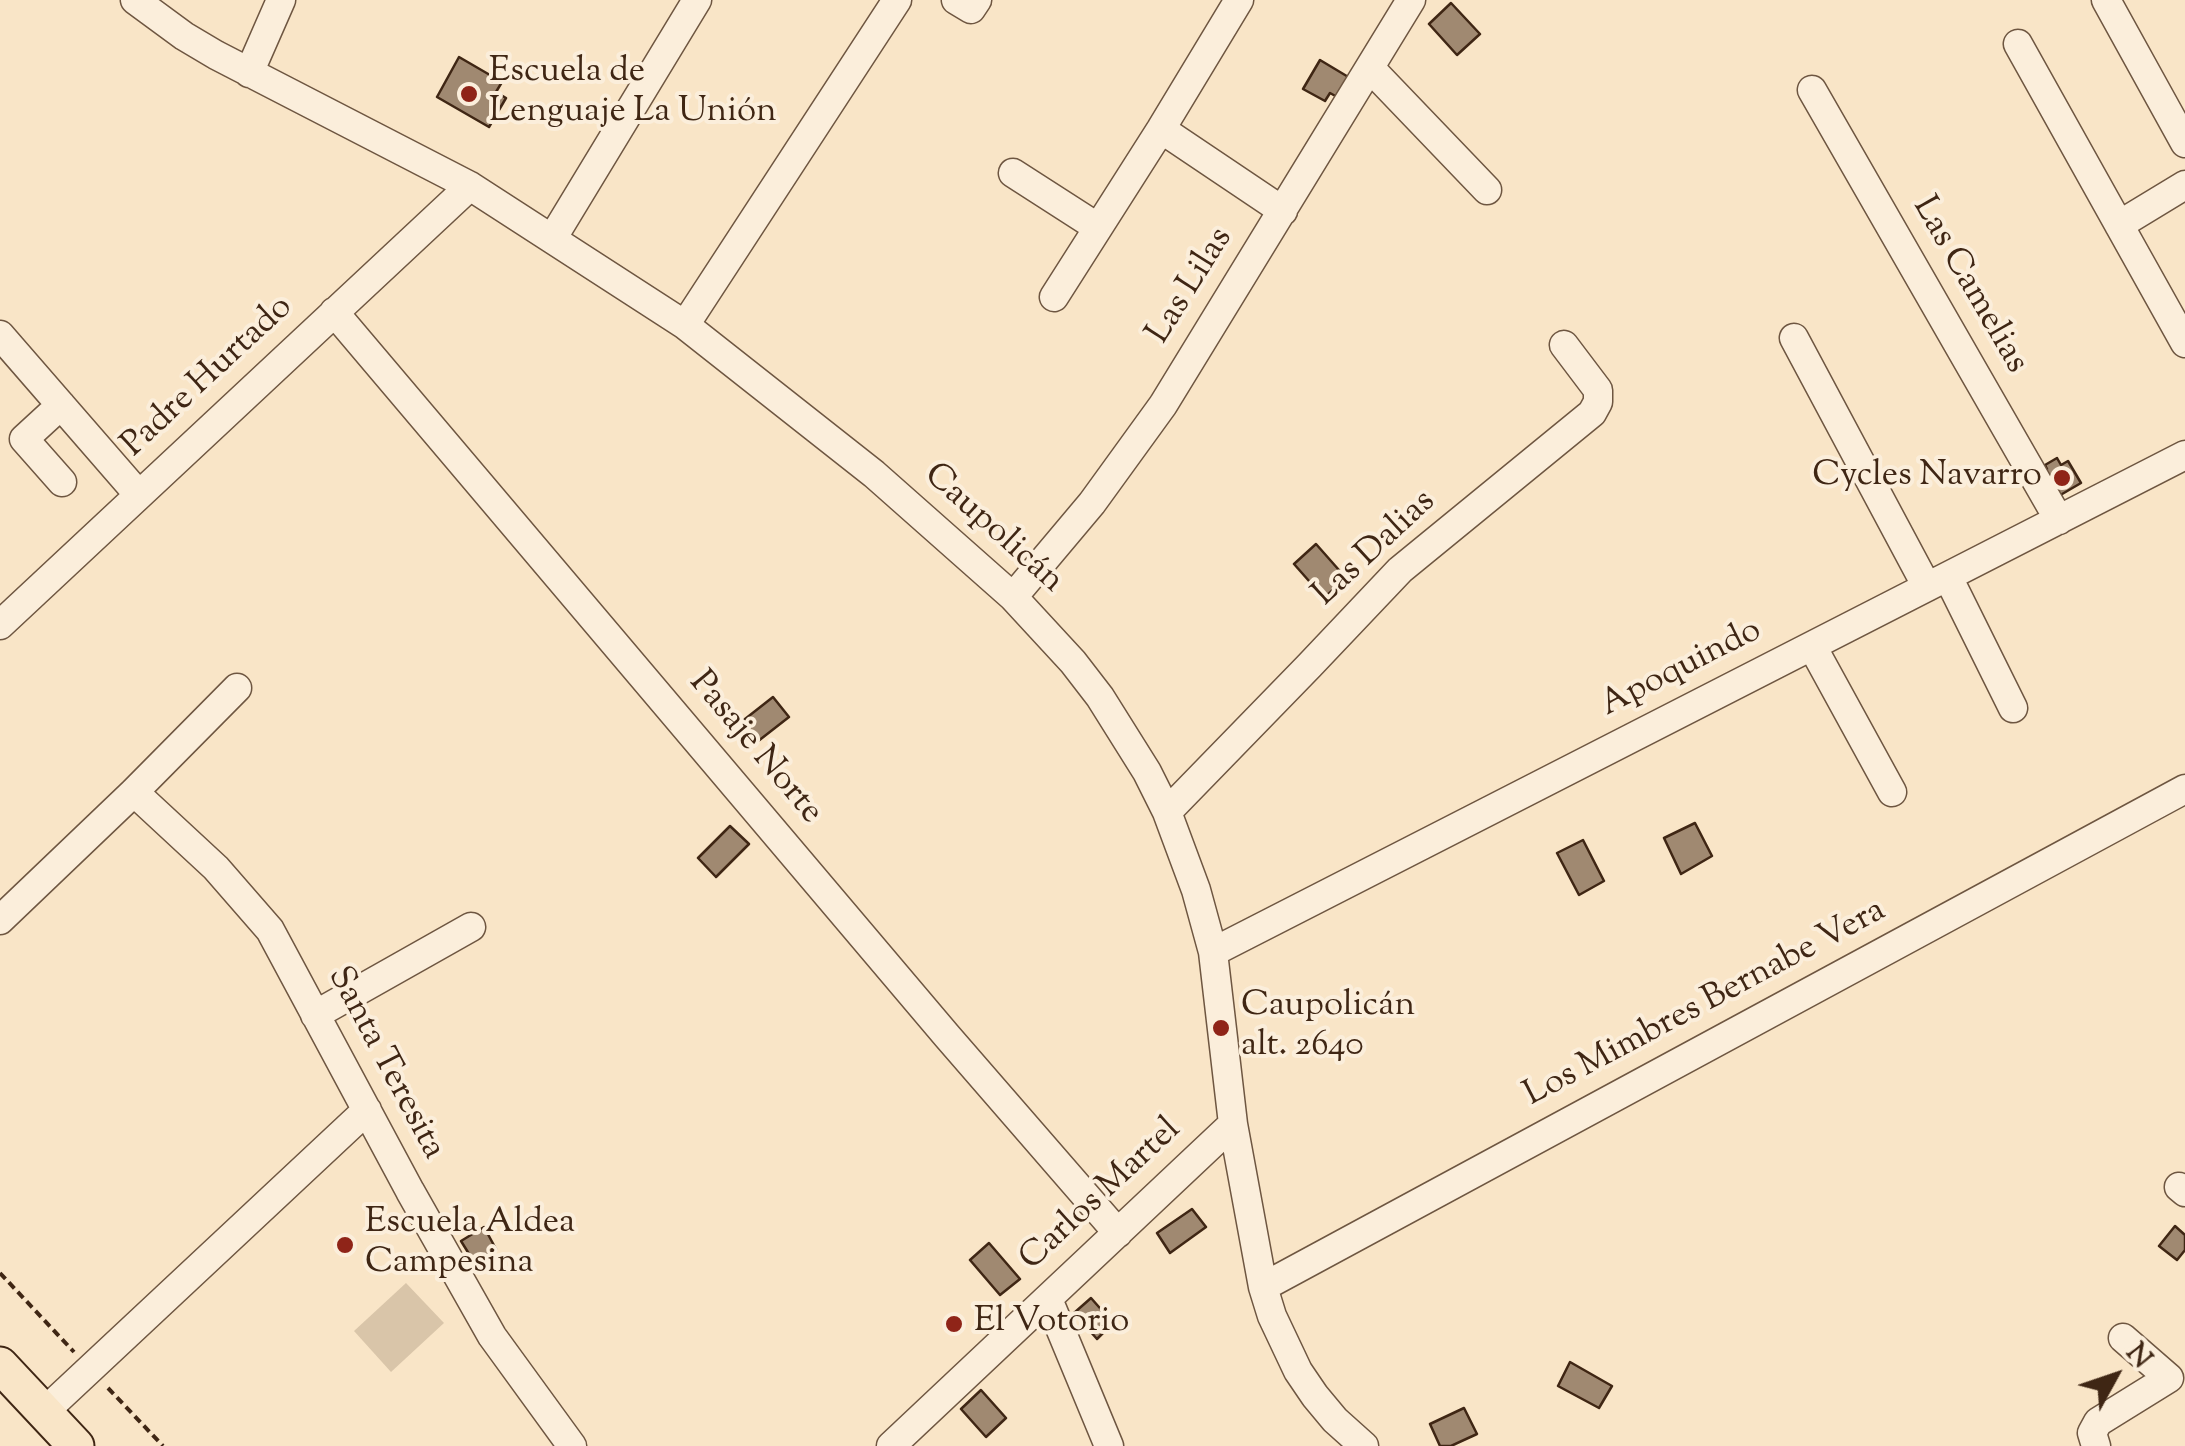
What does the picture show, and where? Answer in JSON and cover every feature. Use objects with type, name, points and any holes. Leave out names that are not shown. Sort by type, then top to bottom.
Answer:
[{"type":"main road","points":[[0,1365],[76,1446]]},
{"type":"street","name":"Caupolicán","points":[[135,0],[184,36],[249,73],[470,186],[685,325],[874,474],[1013,597],[1054,639],[1125,734],[1166,812],[1192,876],[1213,952],[1234,1124],[1263,1288],[1298,1371],[1335,1420],[1364,1446]]},
{"type":"street","points":[[249,73],[281,0]]},
{"type":"street","points":[[552,239],[698,0]]},
{"type":"street","points":[[685,325],[897,0]]},
{"type":"street","points":[[956,0],[971,9],[977,0]]},
{"type":"street","points":[[1054,297],[1239,0]]},
{"type":"street","name":"Las Lilas","points":[[1013,597],[1129,454],[1195,354],[1411,0]]},
{"type":"street","points":[[2106,0],[2185,144]]},
{"type":"street","points":[[2018,44],[2185,343]]},
{"type":"street","points":[[1370,68],[1487,190]]},
{"type":"street","name":"Las Camelias","points":[[1812,90],[2058,520]]},
{"type":"street","points":[[1161,129],[1283,211]]},
{"type":"street","points":[[1013,173],[1097,227]]},
{"type":"street","points":[[2120,225],[2185,185]]},
{"type":"street","name":"Padre Hurtado","points":[[0,625],[470,186]]},
{"type":"street","name":"Pasaje Norte","points":[[334,312],[1118,1233]]},
{"type":"street","points":[[0,335],[139,495]]},
{"type":"street","points":[[1794,338],[2013,708]]},
{"type":"street","name":"Las Dalias","points":[[1166,812],[1400,570],[1592,413],[1598,402],[1598,390],[1564,345]]},
{"type":"street","points":[[61,405],[24,439],[62,482]]},
{"type":"street","name":"Apoquindo","points":[[1213,952],[2185,455]]},
{"type":"street","points":[[1812,646],[1892,792]]},
{"type":"street","points":[[0,920],[238,688]]},
{"type":"street","name":"Los Mimbres Bernabe Vera","points":[[1263,1288],[2185,789]]},
{"type":"street","name":"Santa Teresita","points":[[134,792],[206,859],[270,930],[492,1336],[572,1446]]},
{"type":"street","points":[[315,1015],[472,926]]},
{"type":"street","points":[[44,1412],[367,1110]]},
{"type":"street","name":"Carlos Martel","points":[[891,1446],[1234,1124]]},
{"type":"street","points":[[1048,1299],[1109,1446]]},
{"type":"street","points":[[2096,1446],[2092,1433],[2098,1422],[2170,1378],[2123,1338]]},
{"type":"shaded area","points":[[406,1283],[444,1323],[391,1372],[354,1331]]},
{"type":"building","points":[[1451,3],[1480,34],[1457,55],[1429,24]]},
{"type":"building","name":"Escuela de Lenguaje La Unión","points":[[459,57],[502,82],[496,92],[506,98],[489,127],[437,97]]},
{"type":"building","points":[[1320,60],[1350,78],[1339,98],[1330,93],[1325,101],[1303,89]]},
{"type":"building","name":"Cycles Navarro","points":[[2057,458],[2061,465],[2068,461],[2081,483],[2057,497],[2043,472],[2047,469],[2045,465]]},
{"type":"building","points":[[1316,544],[1346,578],[1324,598],[1294,564]]},
{"type":"building","points":[[773,697],[789,717],[748,749],[731,730]]},
{"type":"building","points":[[1695,823],[1712,856],[1681,874],[1664,838]]},
{"type":"building","points":[[730,826],[749,844],[716,877],[698,858]]},
{"type":"building","points":[[1583,840],[1604,881],[1579,895],[1557,853]]},
{"type":"building","points":[[1192,1209],[1206,1227],[1170,1253],[1157,1233]]},
{"type":"building","points":[[2175,1226],[2185,1235],[2185,1250],[2177,1260],[2159,1246]]},
{"type":"building","points":[[484,1227],[496,1249],[474,1262],[461,1241]]},
{"type":"building","points":[[989,1243],[1020,1279],[1000,1295],[970,1260]]},
{"type":"building","points":[[1091,1298],[1113,1323],[1097,1339],[1074,1313]]},
{"type":"building","points":[[1570,1362],[1612,1386],[1599,1408],[1558,1386]]},
{"type":"building","points":[[981,1390],[1006,1418],[986,1437],[961,1409]]},
{"type":"building","points":[[1464,1408],[1477,1434],[1451,1446],[1440,1446],[1430,1424]]},
{"type":"place","name":"Escuela de Lenguaje La Unión","points":[[469,94]]},
{"type":"place","name":"Cycles Navarro","points":[[2062,478]]},
{"type":"place","name":"Caupolicán alt. 2640","points":[[1221,1028]]},
{"type":"place","name":"Escuela Aldea Campesina","points":[[345,1245]]},
{"type":"place","name":"El Votorio","points":[[954,1324]]}]
